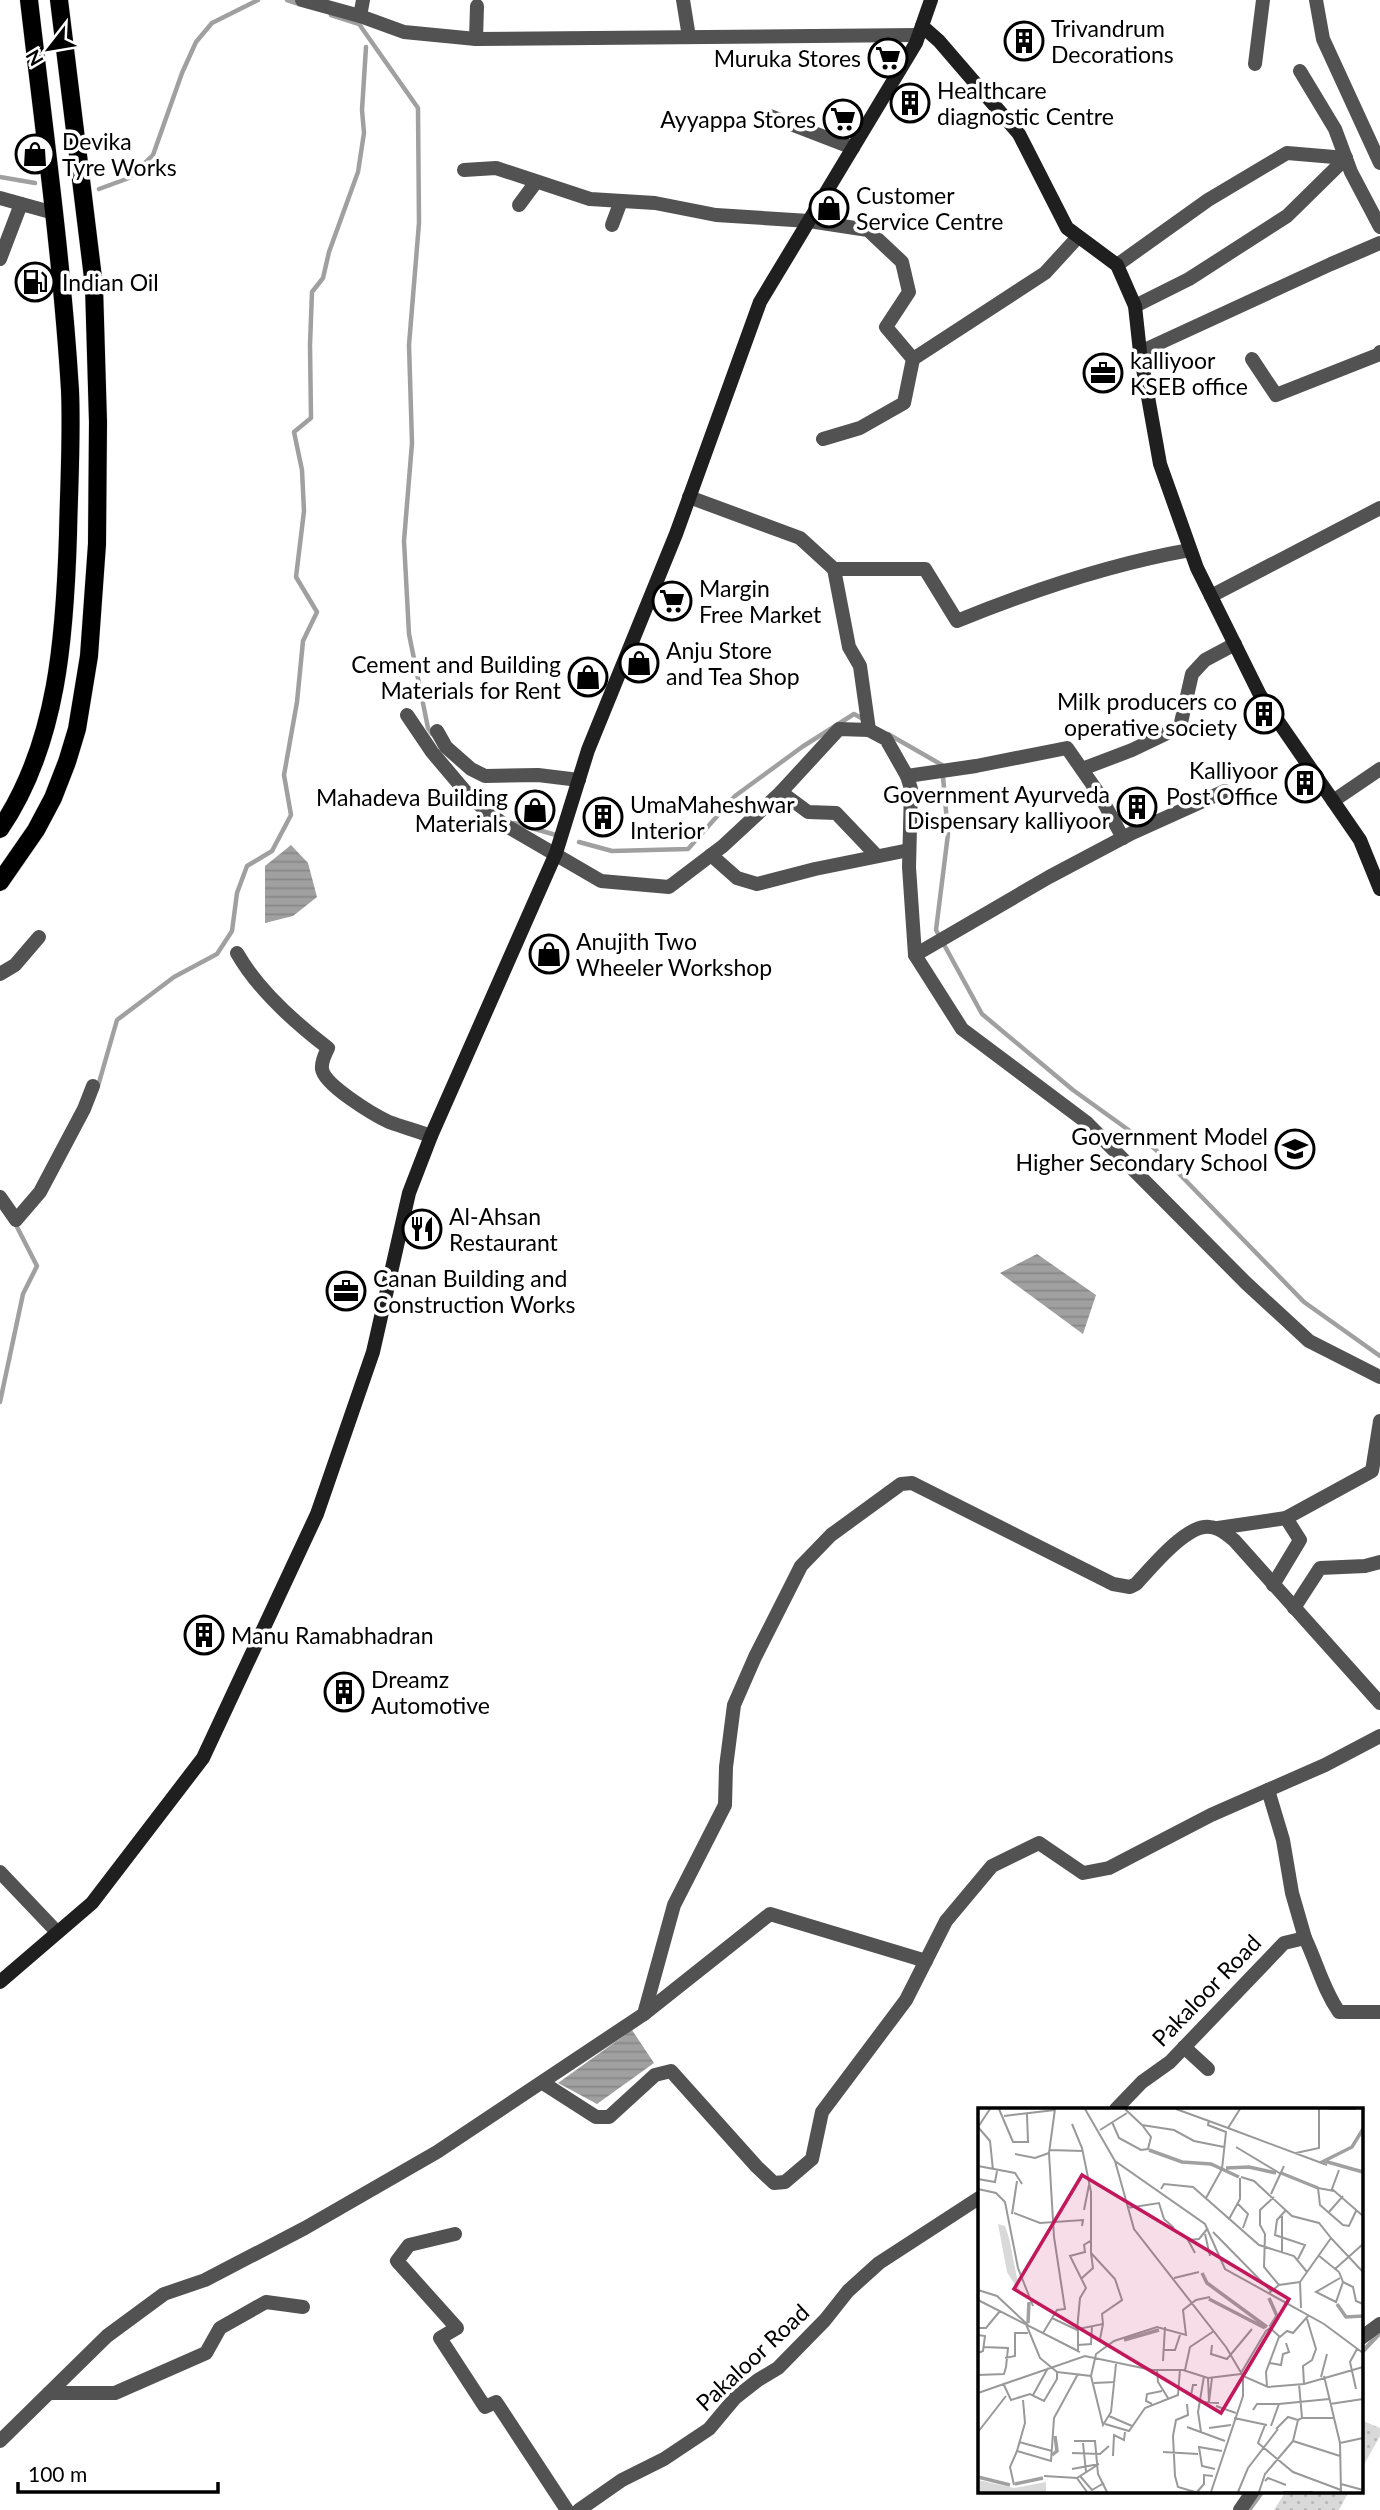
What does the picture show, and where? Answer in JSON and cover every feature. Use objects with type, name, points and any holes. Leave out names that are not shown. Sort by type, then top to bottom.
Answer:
[{"type":"main road","points":[[0,830],[22,791],[47,723],[61,650],[67,568],[70,390],[54,213],[29,0]]},
{"type":"main road","points":[[0,882],[36,830],[53,798],[74,740],[89,656],[97,544],[98,422],[94,286],[59,0]]},
{"type":"main road","points":[[0,1982],[92,1903],[203,1758],[209,1746],[317,1514],[373,1352],[410,1193],[431,1136],[556,853],[588,750],[689,497],[760,302],[916,43],[931,0]]},
{"type":"main road","points":[[920,31],[939,41],[1019,134],[1067,228],[1116,265],[1135,306],[1140,352],[1160,464],[1190,550],[1260,695],[1360,840],[1380,889]]},
{"type":"street","points":[[302,0],[404,32],[476,39],[920,31]]},
{"type":"street","points":[[359,16],[363,0]]},
{"type":"street","points":[[684,0],[689,37]]},
{"type":"street","points":[[1255,64],[1263,0]]},
{"type":"street","points":[[1315,0],[1323,39],[1380,163]]},
{"type":"street","points":[[476,39],[477,6]]},
{"type":"street","points":[[1300,71],[1335,129],[1367,206],[1380,227]]},
{"type":"street","points":[[770,116],[853,148]]},
{"type":"street","points":[[1116,265],[1208,200],[1287,153],[1346,158]]},
{"type":"street","points":[[1135,306],[1189,279],[1287,216],[1346,158]]},
{"type":"street","points":[[464,170],[496,168],[590,199],[655,203],[716,215],[809,221],[868,230],[902,262],[909,292],[886,327],[913,359]]},
{"type":"street","points":[[519,205],[536,182]]},
{"type":"street","points":[[0,198],[54,213]]},
{"type":"street","points":[[612,225],[621,201]]},
{"type":"street","points":[[0,259],[21,204]]},
{"type":"street","points":[[823,439],[860,428],[904,403],[913,359],[1045,273],[1078,237]]},
{"type":"street","points":[[1140,352],[1380,243]]},
{"type":"street","points":[[1252,359],[1276,396],[1380,352]]},
{"type":"street","points":[[689,497],[800,538],[834,569],[849,648],[860,667],[869,730]]},
{"type":"street","points":[[1210,596],[1380,508]]},
{"type":"street","points":[[834,569],[925,569],[957,621],[1019,596],[1140,558],[1190,550]]},
{"type":"street","points":[[1082,769],[1132,750],[1180,727],[1192,674],[1205,660],[1235,644]]},
{"type":"street","points":[[407,715],[432,752],[470,797],[502,824],[601,881],[668,887],[711,855],[781,792],[839,729],[869,730],[886,739],[907,776],[911,789],[909,850],[915,955],[962,1029],[1087,1122],[1246,1283],[1309,1341],[1380,1377]]},
{"type":"street","points":[[437,731],[446,747],[471,769],[485,776],[538,775],[579,780]]},
{"type":"street","points":[[907,776],[1067,748],[1099,794],[1123,838]]},
{"type":"street","points":[[1333,801],[1380,769]]},
{"type":"street","points":[[915,955],[1049,877],[1123,838],[1225,790]]},
{"type":"street","points":[[781,792],[808,812],[836,813],[877,856]]},
{"type":"street","points":[[711,855],[737,878],[757,884],[909,850]]},
{"type":"street","points":[[0,974],[15,965],[39,937]]},
{"type":"street","points":[[237,953],[246,970],[261,987],[328,1048],[321,1065],[322,1072],[329,1080],[344,1094],[388,1121],[431,1136]]},
{"type":"street","points":[[0,1197],[16,1220],[40,1192],[84,1109],[93,1086]]},
{"type":"street","points":[[644,2014],[674,1905],[725,1805],[726,1767],[734,1705],[801,1566],[831,1535],[901,1484],[912,1483],[1113,1584],[1130,1587],[1188,1532],[1205,1526],[1218,1528],[1286,1518],[1372,1471],[1380,1421]]},
{"type":"street","points":[[1273,1585],[1300,1540],[1286,1518]]},
{"type":"street","points":[[1218,1528],[1234,1540],[1380,1703]]},
{"type":"street","points":[[1294,1608],[1320,1568],[1365,1566],[1380,1562]]},
{"type":"street","points":[[543,2083],[596,2117],[609,2117],[655,2076],[671,2071],[757,2167],[774,2183],[785,2182],[812,2159],[821,2112],[906,2000],[946,1921],[992,1866],[1039,1843],[1083,1873],[1110,1868],[1211,1815],[1325,1765],[1380,1737]]},
{"type":"street","points":[[1268,1790],[1283,1840],[1292,1893],[1326,1994],[1339,2012],[1380,2012]]},
{"type":"street","points":[[0,1872],[57,1931]]},
{"type":"street","points":[[0,2441],[107,2336],[164,2294],[205,2280],[304,2228],[437,2152],[644,2014],[770,1914],[926,1961]]},
{"type":"street","name":"Pakaloor Road","points":[[1117,2108],[1142,2082],[1170,2062],[1284,1943],[1305,1938]]},
{"type":"street","points":[[1184,2047],[1208,2069]]},
{"type":"street","name":"Pakaloor Road","points":[[579,2510],[622,2480],[664,2459],[709,2429],[735,2398],[778,2368],[825,2320],[848,2291],[880,2263],[978,2199]]},
{"type":"street","points":[[455,2234],[408,2245],[397,2261],[457,2328],[440,2338],[485,2407],[496,2402],[566,2510]]},
{"type":"street","points":[[49,2393],[115,2393],[206,2353],[220,2328],[266,2302],[303,2307]]},
{"type":"street","points":[[1362,2337],[1380,2323]]},
{"type":"street","points":[[1240,2510],[1252,2492]]},
{"type":"shaded area","points":[[291,845],[308,863],[317,897],[293,916],[265,923],[265,866]]},
{"type":"shaded area","points":[[1037,1254],[1096,1295],[1083,1334],[1000,1273]]},
{"type":"shaded area","points":[[632,2030],[654,2063],[597,2104],[558,2083]]},
{"type":"shaded area","points":[[1362,2420],[1380,2428],[1380,2436],[1362,2468]]},
{"type":"shaded area","points":[[1285,2492],[1348,2492],[1339,2510],[1274,2510]]},
{"type":"waterway","points":[[99,189],[129,178],[153,155],[196,42],[212,23],[258,0]]},
{"type":"waterway","points":[[287,0],[299,4]]},
{"type":"waterway","points":[[331,15],[359,24],[418,108],[419,223],[409,345],[412,443],[404,541],[409,634],[428,728],[432,734]]},
{"type":"waterway","points":[[98,1086],[117,1020],[174,977],[217,954],[232,931],[237,893],[247,866],[272,851],[291,815],[284,775],[297,702],[303,641],[317,612],[296,577],[304,511],[302,470],[294,432],[311,418],[312,292],[323,278],[329,252],[358,172],[364,133],[362,110],[366,47]]},
{"type":"waterway","points":[[0,177],[35,183]]},
{"type":"waterway","points":[[579,842],[612,851],[688,849],[735,796],[802,747],[854,714],[865,720]]},
{"type":"waterway","points":[[888,734],[942,765],[948,834],[936,930],[982,1014],[1073,1090],[1155,1149],[1304,1302],[1380,1356]]},
{"type":"waterway","points":[[514,823],[556,835]]},
{"type":"waterway","points":[[0,1402],[23,1294],[37,1266],[16,1225],[19,1222]]},
{"type":"waterway","points":[[1362,2352],[1380,2333]]},
{"type":"waterway","points":[[1249,2510],[1262,2492]]},
{"type":"place","name":"Trivandrum Decorations","points":[[1024,41]]},
{"type":"place","name":"Muruka Stores","points":[[888,58]]},
{"type":"place","name":"Healthcare diagnostic Centre","points":[[910,103]]},
{"type":"place","name":"Ayyappa Stores","points":[[843,119]]},
{"type":"place","name":"Devika Tyre Works","points":[[35,154]]},
{"type":"place","name":"Customer Service Centre","points":[[829,208]]},
{"type":"place","name":"Indian Oil","points":[[35,282]]},
{"type":"place","name":"kalliyoor KSEB office","points":[[1103,373]]},
{"type":"place","name":"Margin Free Market","points":[[672,601]]},
{"type":"place","name":"Anju Store and Tea Shop","points":[[639,663]]},
{"type":"place","name":"Cement and Building Materials for Rent","points":[[588,677]]},
{"type":"place","name":"Milk producers co operative society","points":[[1264,714]]},
{"type":"place","name":"Kalliyoor Post Office","points":[[1305,783]]},
{"type":"place","name":"Government Ayurveda Dispensary kalliyoor","points":[[1137,807]]},
{"type":"place","name":"Mahadeva Building Materials","points":[[535,810]]},
{"type":"place","name":"UmaMaheshwar Interior","points":[[603,817]]},
{"type":"place","name":"Anujith Two Wheeler Workshop","points":[[549,954]]},
{"type":"place","name":"Government Model Higher Secondary School","points":[[1295,1149]]},
{"type":"place","name":"Al-Ahsan Restaurant","points":[[422,1229]]},
{"type":"place","name":"Canan Building and Construction Works","points":[[346,1291]]},
{"type":"place","name":"Manu Ramabhadran","points":[[204,1635]]},
{"type":"place","name":"Dreamz Automotive","points":[[344,1692]]}]
